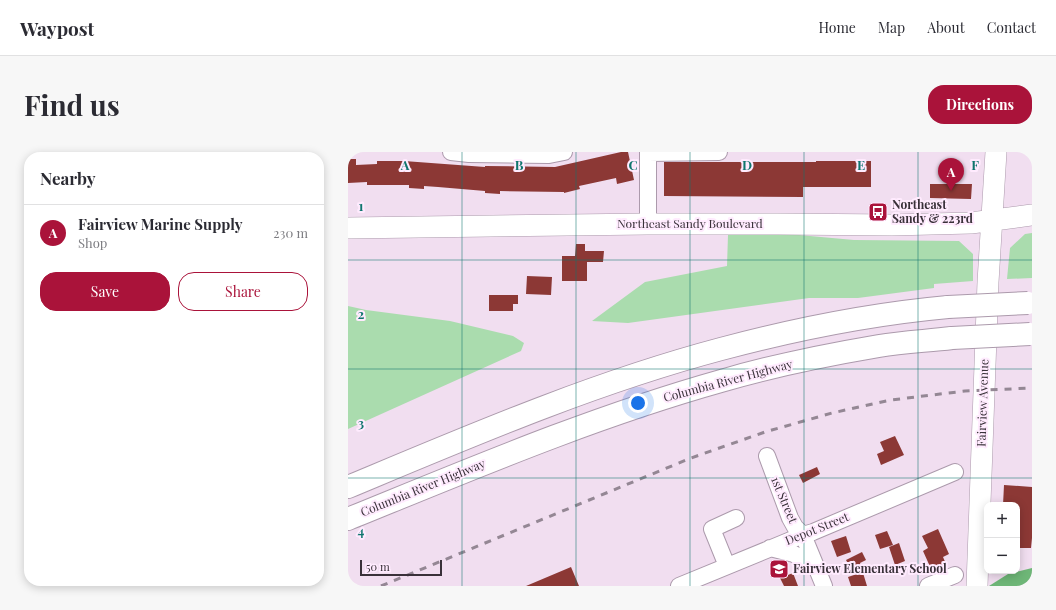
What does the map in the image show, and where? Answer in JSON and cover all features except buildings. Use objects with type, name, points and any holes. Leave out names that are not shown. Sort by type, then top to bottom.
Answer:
[{"type":"highway","points":[[348,487],[453,443],[619,380],[720,349],[802,329],[877,315],[948,307],[1030,303]]},
{"type":"highway","name":"Columbia River Highway","points":[[348,519],[536,443],[642,405],[755,372],[880,346],[952,338],[1031,334]]},
{"type":"main road","name":"Fairview Avenue","points":[[977,586],[988,282],[996,152]]},
{"type":"main road","name":"Northeast Sandy Boulevard","points":[[348,228],[648,224],[892,225],[971,222],[1032,215]]},
{"type":"street","points":[[451,152],[469,154],[549,155],[564,152]]},
{"type":"street","points":[[648,224],[648,153],[719,152]]},
{"type":"street","name":"1st Street","points":[[767,456],[790,518],[795,527],[803,535],[824,586]]},
{"type":"street","name":"Depot Street","points":[[679,586],[770,548],[813,532],[955,472]]},
{"type":"street","points":[[727,566],[712,528],[736,518]]},
{"type":"street","points":[[770,548],[794,554],[816,568]]},
{"type":"street","points":[[928,586],[955,575]]},
{"type":"green space","points":[[1032,233],[1032,278],[1007,279],[1010,248],[1025,234]]},
{"type":"green space","points":[[788,234],[854,240],[959,241],[973,254],[973,281],[934,284],[934,288],[858,298],[809,298],[628,323],[592,321],[645,282],[727,266],[728,235]]},
{"type":"green space","points":[[348,306],[366,310],[450,321],[513,336],[524,343],[521,351],[348,429]]},
{"type":"green space","points":[[1032,568],[1032,586],[989,586],[1008,574],[1020,574],[1020,571]]},
{"type":"railway","points":[[381,586],[691,458],[765,432],[832,413],[891,400],[965,391],[1032,388]]},
{"type":"place","name":"Fairview Marine Supply","points":[[951,191]]},
{"type":"place","name":"Northeast Sandy & 223rd","points":[[878,212]]},
{"type":"place","name":"Fairview Elementary School","points":[[779,569]]}]
